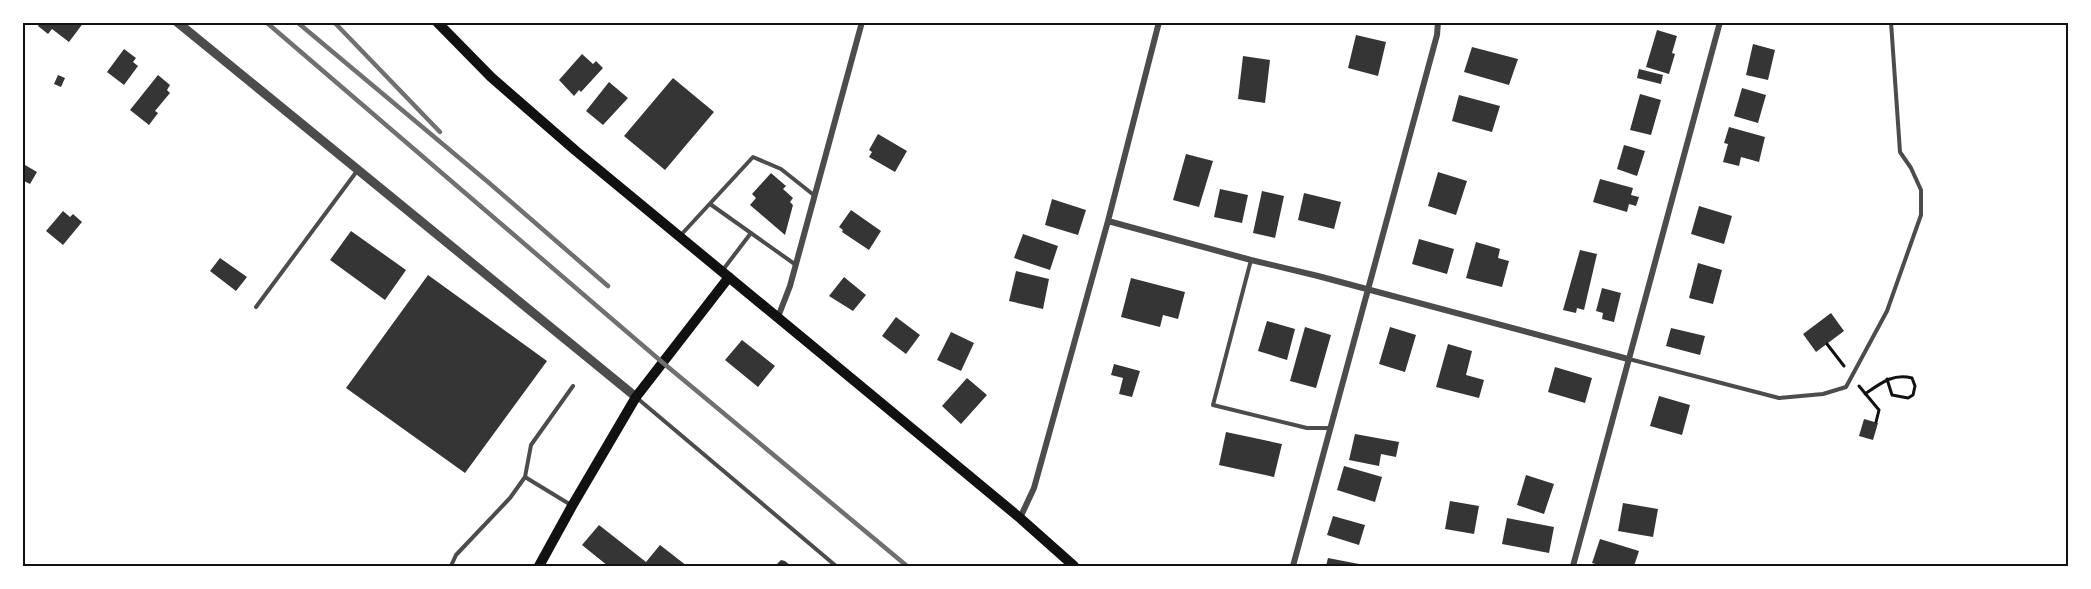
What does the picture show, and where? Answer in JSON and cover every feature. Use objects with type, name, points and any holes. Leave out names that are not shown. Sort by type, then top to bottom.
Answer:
[{"type":"main road","points":[[437,22],[491,77],[1020,518],[1074,567]]},
{"type":"main road","points":[[539,567],[636,398],[725,274]]},
{"type":"street","points":[[177,22],[636,398]]},
{"type":"street","points":[[778,317],[796,265],[862,22]]},
{"type":"street","points":[[1020,518],[1034,488],[1108,221],[1159,22]]},
{"type":"street","points":[[1293,567],[1370,290],[1437,35],[1438,22]]},
{"type":"street","points":[[1573,567],[1720,22]]},
{"type":"street","points":[[1108,221],[1628,359]]},
{"type":"lane","points":[[1628,359],[1779,398],[1823,394],[1846,387],[1887,311],[1921,215],[1920,190],[1911,168],[1900,152],[1891,22]]},
{"type":"lane","points":[[679,236],[753,157],[781,169],[815,196]]},
{"type":"lane","points":[[256,308],[358,171]]},
{"type":"lane","points":[[710,204],[796,265]]},
{"type":"lane","points":[[725,274],[751,234]]},
{"type":"lane","points":[[1251,260],[1213,405],[1306,428],[1332,428]]},
{"type":"lane","points":[[451,567],[456,555],[510,498],[525,477],[531,445],[573,386]]},
{"type":"lane","points":[[636,398],[836,567]]},
{"type":"lane","points":[[525,477],[572,506]]},
{"type":"path","points":[[1866,394],[1887,379],[1901,375],[1912,378],[1915,386],[1914,395],[1908,398],[1892,395],[1887,379]]},
{"type":"building","points":[[40,22],[84,22],[69,42],[52,29],[48,34],[38,26]]},
{"type":"building","points":[[1657,30],[1677,36],[1669,74],[1646,67]]},
{"type":"building","points":[[1356,35],[1386,42],[1378,76],[1348,68]]},
{"type":"building","points":[[1753,44],[1775,50],[1768,80],[1746,75]]},
{"type":"building","points":[[1472,47],[1518,59],[1509,85],[1464,72]]},
{"type":"building","points":[[124,49],[136,58],[133,62],[138,66],[124,85],[107,72]]},
{"type":"building","points":[[582,54],[593,64],[596,61],[603,68],[581,92],[579,90],[574,96],[559,80]]},
{"type":"building","points":[[1243,56],[1270,60],[1265,103],[1238,99]]},
{"type":"building","points":[[1639,69],[1663,75],[1661,84],[1637,78]]},
{"type":"building","points":[[58,75],[65,78],[61,87],[54,84]]},
{"type":"building","points":[[158,75],[170,85],[167,90],[170,93],[155,111],[158,113],[149,125],[130,110]]},
{"type":"building","points":[[673,78],[714,112],[665,170],[624,136]]},
{"type":"building","points":[[609,82],[628,98],[603,125],[586,111]]},
{"type":"building","points":[[1742,88],[1766,95],[1758,123],[1734,116]]},
{"type":"building","points":[[1640,94],[1661,100],[1651,135],[1630,130]]},
{"type":"building","points":[[1459,95],[1500,106],[1492,132],[1452,121]]},
{"type":"building","points":[[1729,127],[1765,137],[1759,162],[1741,157],[1739,166],[1723,162],[1728,144],[1724,143]]},
{"type":"building","points":[[878,134],[907,151],[895,172],[869,157],[872,152],[869,150]]},
{"type":"building","points":[[1624,145],[1645,151],[1637,176],[1617,169]]},
{"type":"building","points":[[1186,154],[1213,161],[1199,207],[1173,200]]},
{"type":"building","points":[[25,165],[37,172],[30,184],[22,180],[22,169]]},
{"type":"building","points":[[1438,172],[1467,181],[1456,215],[1428,206]]},
{"type":"building","points":[[771,173],[786,186],[783,189],[793,198],[790,202],[793,205],[785,235],[750,205],[756,198],[752,194]]},
{"type":"building","points":[[1600,179],[1633,188],[1631,195],[1639,197],[1636,206],[1629,204],[1627,212],[1593,202]]},
{"type":"building","points":[[1220,189],[1248,195],[1242,223],[1214,217]]},
{"type":"building","points":[[1262,191],[1284,196],[1275,238],[1253,233]]},
{"type":"building","points":[[1304,193],[1341,202],[1334,229],[1298,220]]},
{"type":"building","points":[[1052,199],[1086,210],[1078,235],[1045,225]]},
{"type":"building","points":[[1699,206],[1732,216],[1724,244],[1691,234]]},
{"type":"building","points":[[851,210],[881,231],[869,250],[842,232],[843,230],[839,227]]},
{"type":"building","points":[[63,211],[70,217],[73,214],[82,222],[63,245],[46,231]]},
{"type":"building","points":[[351,231],[406,270],[385,300],[330,260]]},
{"type":"building","points":[[1023,234],[1058,246],[1050,270],[1014,258]]},
{"type":"building","points":[[1419,239],[1454,249],[1447,274],[1412,264]]},
{"type":"building","points":[[1476,242],[1500,249],[1498,258],[1509,261],[1502,287],[1466,278]]},
{"type":"building","points":[[1580,250],[1597,254],[1584,310],[1577,308],[1576,313],[1563,310]]},
{"type":"building","points":[[220,258],[247,277],[236,291],[210,271]]},
{"type":"building","points":[[1698,263],[1722,270],[1713,304],[1689,298]]},
{"type":"building","points":[[1016,271],[1049,279],[1043,309],[1009,301]]},
{"type":"building","points":[[428,275],[547,361],[465,473],[346,388]]},
{"type":"building","points":[[844,277],[866,295],[853,311],[829,296]]},
{"type":"building","points":[[1131,278],[1185,292],[1178,319],[1163,315],[1160,327],[1121,317]]},
{"type":"building","points":[[1602,288],[1621,293],[1614,322],[1602,319],[1603,313],[1596,311]]},
{"type":"building","points":[[1831,313],[1844,331],[1816,352],[1803,334]]},
{"type":"building","points":[[896,317],[920,335],[906,354],[882,336]]},
{"type":"building","points":[[1267,321],[1295,329],[1287,360],[1258,351]]},
{"type":"building","points":[[1305,327],[1331,335],[1316,388],[1290,381]]},
{"type":"building","points":[[1390,327],[1416,335],[1405,372],[1379,364]]},
{"type":"building","points":[[1671,328],[1705,336],[1700,355],[1666,346]]},
{"type":"building","points":[[951,332],[974,343],[961,371],[937,360]]},
{"type":"building","points":[[742,340],[775,366],[758,387],[725,360]]},
{"type":"building","points":[[1448,344],[1472,351],[1466,375],[1484,380],[1479,398],[1436,387]]},
{"type":"building","points":[[1114,364],[1140,371],[1132,397],[1119,394],[1123,378],[1111,375]]},
{"type":"building","points":[[1555,367],[1592,378],[1585,403],[1548,392]]},
{"type":"building","points":[[967,378],[987,395],[961,424],[942,406]]},
{"type":"building","points":[[1659,396],[1690,405],[1682,435],[1650,426]]},
{"type":"building","points":[[1864,419],[1878,423],[1873,440],[1859,436]]},
{"type":"building","points":[[1226,432],[1282,444],[1274,477],[1219,465]]},
{"type":"building","points":[[1355,434],[1399,442],[1396,457],[1381,454],[1379,466],[1349,460]]},
{"type":"building","points":[[1344,466],[1382,477],[1375,502],[1337,490]]},
{"type":"building","points":[[1526,475],[1554,484],[1544,514],[1517,505]]},
{"type":"building","points":[[1450,501],[1479,506],[1474,534],[1445,529]]},
{"type":"building","points":[[1623,503],[1658,509],[1653,537],[1618,531]]},
{"type":"building","points":[[1333,516],[1365,525],[1359,545],[1327,535]]},
{"type":"building","points":[[1507,518],[1554,527],[1549,553],[1502,544]]},
{"type":"building","points":[[599,525],[646,562],[660,545],[687,566],[608,566],[582,545]]},
{"type":"building","points":[[1600,539],[1639,551],[1634,566],[1603,566],[1592,563]]},
{"type":"building","points":[[1328,558],[1359,564],[1358,566],[1326,566]]},
{"type":"building","points":[[781,560],[785,561],[791,566],[775,566]]},
{"type":"railway","points":[[266,22],[662,362],[907,566]]},
{"type":"railway","points":[[297,22],[608,286]]},
{"type":"railway","points":[[334,22],[440,132]]}]
